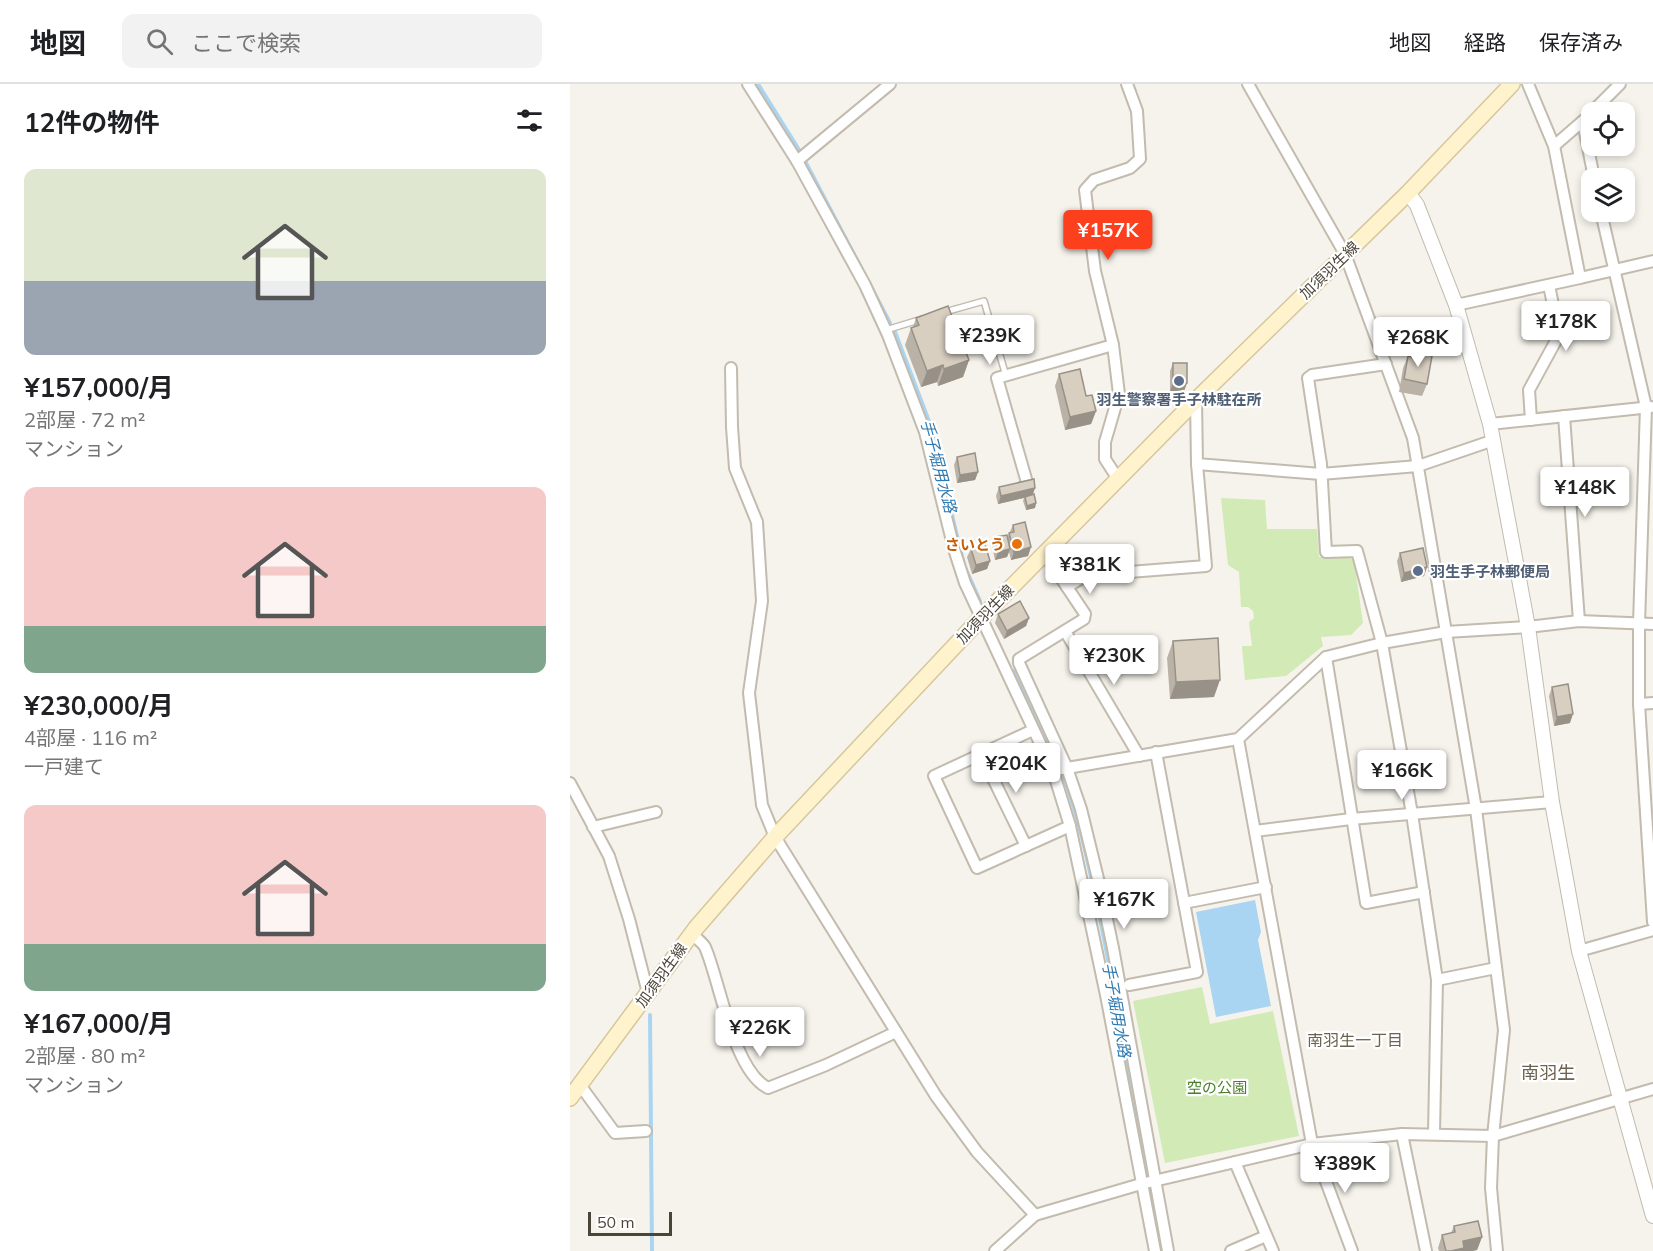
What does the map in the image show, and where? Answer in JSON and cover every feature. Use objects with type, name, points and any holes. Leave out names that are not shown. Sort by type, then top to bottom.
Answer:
[{"type":"main road","name":"加須羽生線","points":[[570,1098],[692,934],[775,837],[981,618],[1196,400],[1408,193],[1512,84]]},
{"type":"street","points":[[748,84],[797,161],[865,285],[886,330],[926,432],[954,549],[965,583],[1053,771],[1070,826],[1106,996],[1155,1251]]},
{"type":"street","points":[[797,161],[890,84]]},
{"type":"street","points":[[1118,479],[1105,459],[1105,442],[1119,394],[1113,345],[1095,271],[1085,190],[1094,180],[1131,168],[1140,159],[1137,111],[1127,84]]},
{"type":"street","points":[[1248,84],[1345,254],[1413,438],[1476,809],[1504,1030],[1493,1136],[1491,1188],[1497,1251]]},
{"type":"street","points":[[1527,84],[1554,146],[1580,278]]},
{"type":"street","points":[[1603,102],[1620,84]]},
{"type":"street","points":[[1554,146],[1581,124]]},
{"type":"street","points":[[1408,193],[1417,205],[1456,305],[1494,440],[1528,627],[1552,802],[1579,951],[1653,1216]]},
{"type":"street","points":[[1603,222],[1613,270],[1649,407],[1639,624],[1639,704],[1653,922]]},
{"type":"street","points":[[1456,305],[1653,261]]},
{"type":"street","points":[[1531,420],[1529,390],[1559,335],[1549,285]]},
{"type":"street","points":[[1026,479],[997,378],[1113,345]]},
{"type":"street","points":[[1386,364],[1312,375],[1308,378],[1321,474],[1326,552],[1357,552],[1382,643],[1412,814],[1437,980],[1434,1133]]},
{"type":"street","points":[[731,368],[735,468],[757,522],[762,601],[749,693],[762,805],[775,837],[936,1096],[977,1152],[1035,1215]]},
{"type":"street","points":[[1067,586],[1091,575],[1206,566],[1197,464],[1196,400]]},
{"type":"street","points":[[1490,424],[1649,407]]},
{"type":"street","points":[[1564,416],[1578,621]]},
{"type":"street","points":[[1197,464],[1321,474],[1418,466],[1494,440]]},
{"type":"street","points":[[1044,555],[1085,614],[1083,619],[1019,659],[1019,663],[1067,768],[1078,800],[1101,891],[1168,1251]]},
{"type":"street","points":[[1053,771],[1238,739],[1326,657],[1382,643],[1446,632],[1528,627],[1578,621],[1653,624]]},
{"type":"street","points":[[1065,631],[1138,756]]},
{"type":"street","points":[[1326,657],[1366,903],[1424,892]]},
{"type":"street","points":[[1639,704],[1653,703]]},
{"type":"street","points":[[1033,730],[934,777],[977,868],[1070,826]]},
{"type":"street","points":[[1238,739],[1312,1144],[1352,1251]]},
{"type":"street","points":[[1128,985],[1197,972],[1156,752]]},
{"type":"street","points":[[981,754],[1026,846]]},
{"type":"street","points":[[570,783],[609,856],[629,919],[648,993]]},
{"type":"street","points":[[1256,831],[1351,819],[1552,802]]},
{"type":"street","points":[[593,827],[656,812]]},
{"type":"street","points":[[1184,903],[1266,887]]},
{"type":"street","points":[[1579,951],[1653,930]]},
{"type":"street","points":[[692,934],[704,945],[738,1049],[759,1083],[768,1088],[826,1065],[896,1032]]},
{"type":"street","points":[[1437,980],[1496,968]]},
{"type":"street","points":[[580,1085],[615,1133],[646,1131]]},
{"type":"street","points":[[995,1251],[1035,1215],[1142,1184],[1312,1144],[1402,1134],[1493,1136],[1653,1089]]},
{"type":"street","points":[[1402,1134],[1426,1251]]},
{"type":"street","points":[[1235,1162],[1273,1251]]},
{"type":"street","points":[[1231,1251],[1266,1236]]},
{"type":"lane","points":[[940,314],[984,301],[1006,376]]},
{"type":"lane","points":[[886,330],[929,317]]},
{"type":"green space","points":[[1221,498],[1265,500],[1267,529],[1317,529],[1319,557],[1354,560],[1363,623],[1351,635],[1321,637],[1323,646],[1286,676],[1245,680],[1242,646],[1252,646],[1249,622],[1254,618],[1253,611],[1248,607],[1241,607],[1239,572],[1228,565]]},
{"type":"green space","name":"空の公園","points":[[1202,987],[1210,1024],[1273,1011],[1299,1136],[1165,1163],[1133,1001]]},
{"type":"water","points":[[1255,900],[1261,932],[1258,940],[1271,1006],[1216,1017],[1196,912]]},
{"type":"building","points":[[948,306],[969,360],[944,369],[943,365],[927,371],[911,328],[919,325],[916,318]]},
{"type":"building","points":[[1413,352],[1432,356],[1427,384],[1404,379],[1408,356],[1412,357]]},
{"type":"building","points":[[1173,363],[1187,363],[1187,383],[1173,383]]},
{"type":"building","points":[[1080,369],[1086,396],[1092,395],[1096,411],[1070,417],[1059,374]]},
{"type":"building","points":[[975,453],[978,472],[960,475],[957,457]]},
{"type":"building","points":[[1034,479],[1035,488],[1001,496],[999,487]]},
{"type":"building","points":[[1034,494],[1036,503],[1027,506],[1025,497]]},
{"type":"building","points":[[1025,522],[1031,547],[1014,552],[1009,533],[1014,532],[1013,525]]},
{"type":"building","points":[[1007,535],[1010,549],[998,552],[995,537]]},
{"type":"building","points":[[985,544],[990,561],[976,565],[971,549]]},
{"type":"building","points":[[1423,548],[1427,567],[1404,573],[1400,553]]},
{"type":"building","points":[[1020,601],[1029,618],[1007,631],[998,614]]},
{"type":"building","points":[[1218,638],[1220,680],[1176,682],[1173,641]]},
{"type":"building","points":[[1568,684],[1573,714],[1557,717],[1552,687]]},
{"type":"building","points":[[1478,1221],[1482,1237],[1463,1241],[1464,1248],[1446,1251],[1442,1235],[1455,1232],[1454,1226]]},
{"type":"waterway","name":"手子堀用水路","points":[[758,84],[801,153]]},
{"type":"waterway","name":"手子堀用水路","points":[[806,163],[890,323]]},
{"type":"waterway","name":"手子堀用水路","points":[[895,332],[930,424],[964,565],[980,601]]},
{"type":"waterway","name":"手子堀用水路","points":[[1014,671],[1056,762]]},
{"type":"waterway","name":"手子堀用水路","points":[[1063,776],[1088,862],[1148,1176]]},
{"type":"waterway","points":[[650,1015],[652,1251]]},
{"type":"waterway","name":"手子堀用水路","points":[[1151,1189],[1162,1247]]},
{"type":"place","name":"羽生警察署手子林駐在所","points":[[1179,381]]},
{"type":"place","name":"さいとう","points":[[1017,544]]},
{"type":"place","name":"羽生手子林郵便局","points":[[1418,571]]},
{"type":"district","name":"南羽生一丁目","points":[[1355,1040]]},
{"type":"district","name":"南羽生","points":[[1548,1072]]}]
